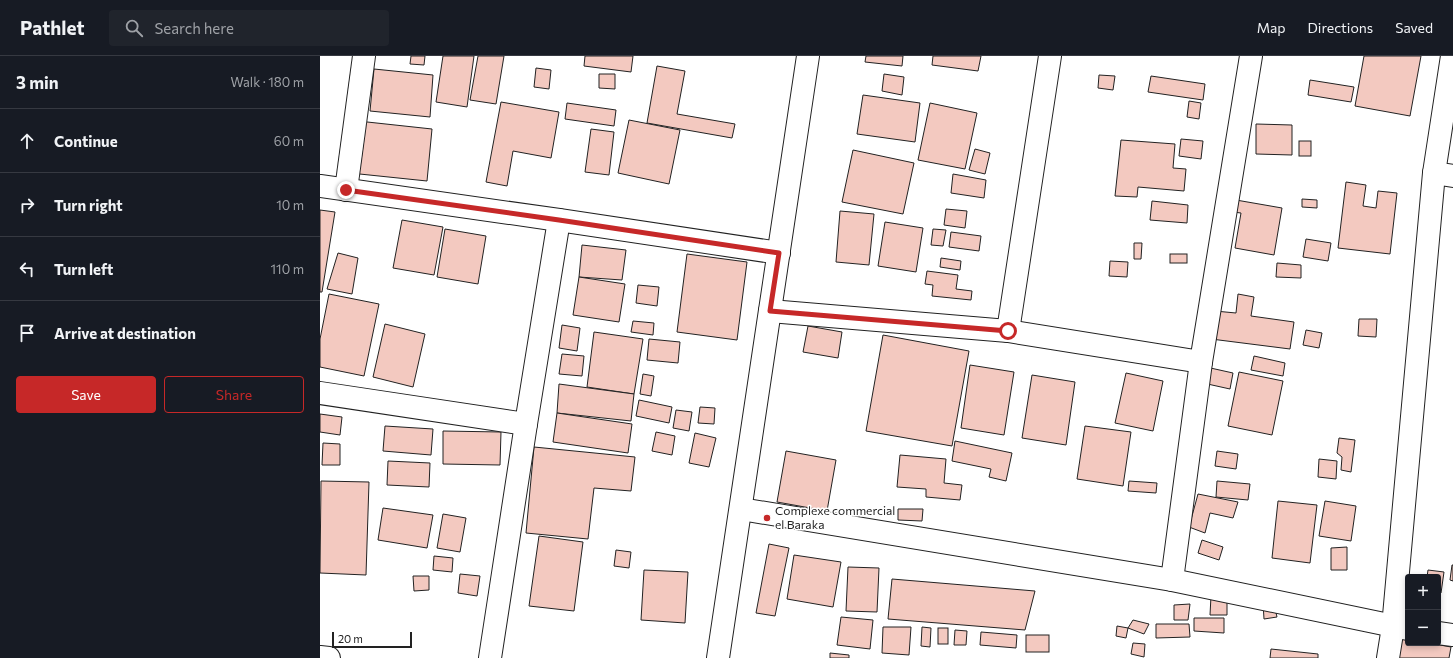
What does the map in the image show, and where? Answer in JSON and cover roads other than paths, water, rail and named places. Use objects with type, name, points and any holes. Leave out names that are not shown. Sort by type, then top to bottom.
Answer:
[{"type":"street","points":[[346,190],[364,56]]},
{"type":"street","points":[[718,658],[808,56]]},
{"type":"street","points":[[1008,331],[1050,56]]},
{"type":"street","points":[[1172,580],[1201,362],[1251,56]]},
{"type":"street","points":[[1388,658],[1401,628],[1444,175],[1452,56]]},
{"type":"street","points":[[320,186],[779,253]]},
{"type":"street","points":[[490,658],[559,220]]},
{"type":"street","points":[[770,311],[1008,331],[1201,362]]},
{"type":"street","points":[[320,393],[526,424]]},
{"type":"street","points":[[741,509],[1172,580],[1401,628]]},
{"type":"street","points":[[1441,633],[1453,635]]},
{"type":"street","points":[[320,657],[330,658]]},
{"type":"place","name":"Complexe commercial el Baraka","points":[[767,518]]}]
